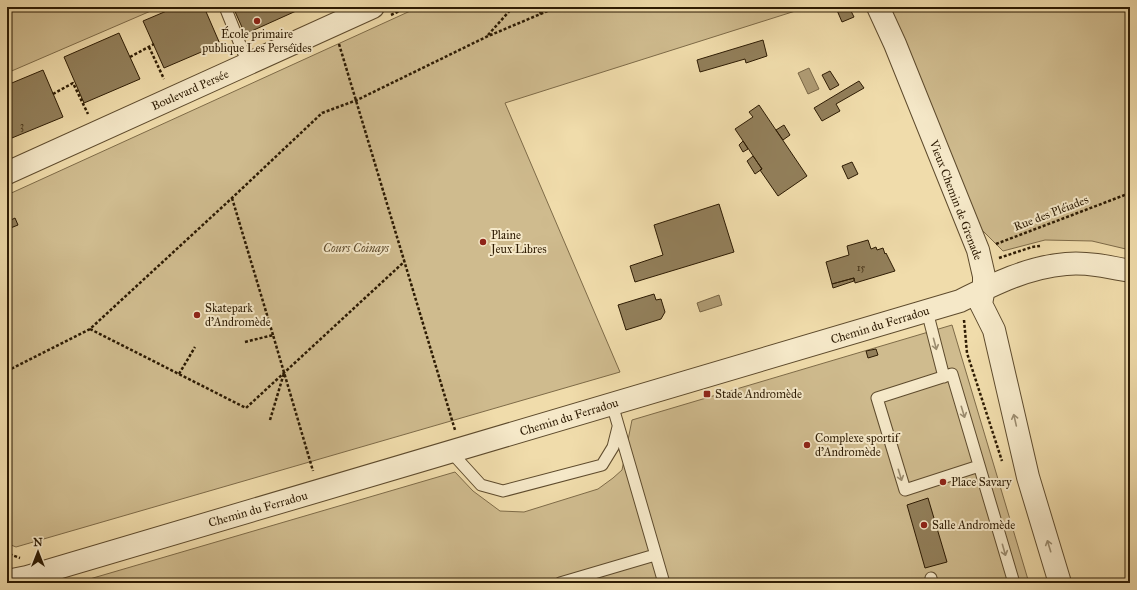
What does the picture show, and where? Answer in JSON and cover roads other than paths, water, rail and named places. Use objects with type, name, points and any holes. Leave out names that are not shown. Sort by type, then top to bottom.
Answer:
[{"type":"street","name":"Boulevard Persée","points":[[7,173],[373,7]]},
{"type":"street","name":"Vieux Chemin de Grenade","points":[[878,7],[895,44],[978,250],[984,276],[984,288],[981,304],[994,330],[1028,477],[1060,583]]},
{"type":"street","name":"Chemin du Ferradou","points":[[7,581],[27,577],[456,451],[960,301],[984,288],[1018,274],[1042,267],[1068,264],[1108,266],[1130,272]]},
{"type":"lane","points":[[225,7],[248,64]]},
{"type":"lane","points":[[927,311],[979,466],[1014,583]]},
{"type":"lane","points":[[948,376],[877,398],[905,490],[979,466]]},
{"type":"lane","points":[[612,404],[664,583]]},
{"type":"lane","points":[[456,451],[481,485],[503,491],[602,465],[613,448],[618,427]]},
{"type":"lane","points":[[560,583],[655,555]]},
{"type":"place","name":"École primaire publique Les Perséïdes","points":[[257,21]]},
{"type":"place","name":"Plaine Jeux Libres","points":[[483,242]]},
{"type":"place","name":"Skatepark d'Andromède","points":[[197,315]]},
{"type":"place","name":"Stade Andromède","points":[[707,394]]},
{"type":"place","name":"Complexe sportif d'Andromède","points":[[807,445]]},
{"type":"place","name":"Place Savary","points":[[943,482]]},
{"type":"place","name":"Salle Andromède","points":[[924,525]]},
{"type":"park label","name":"Cours Coinays","points":[[356,248]]}]
